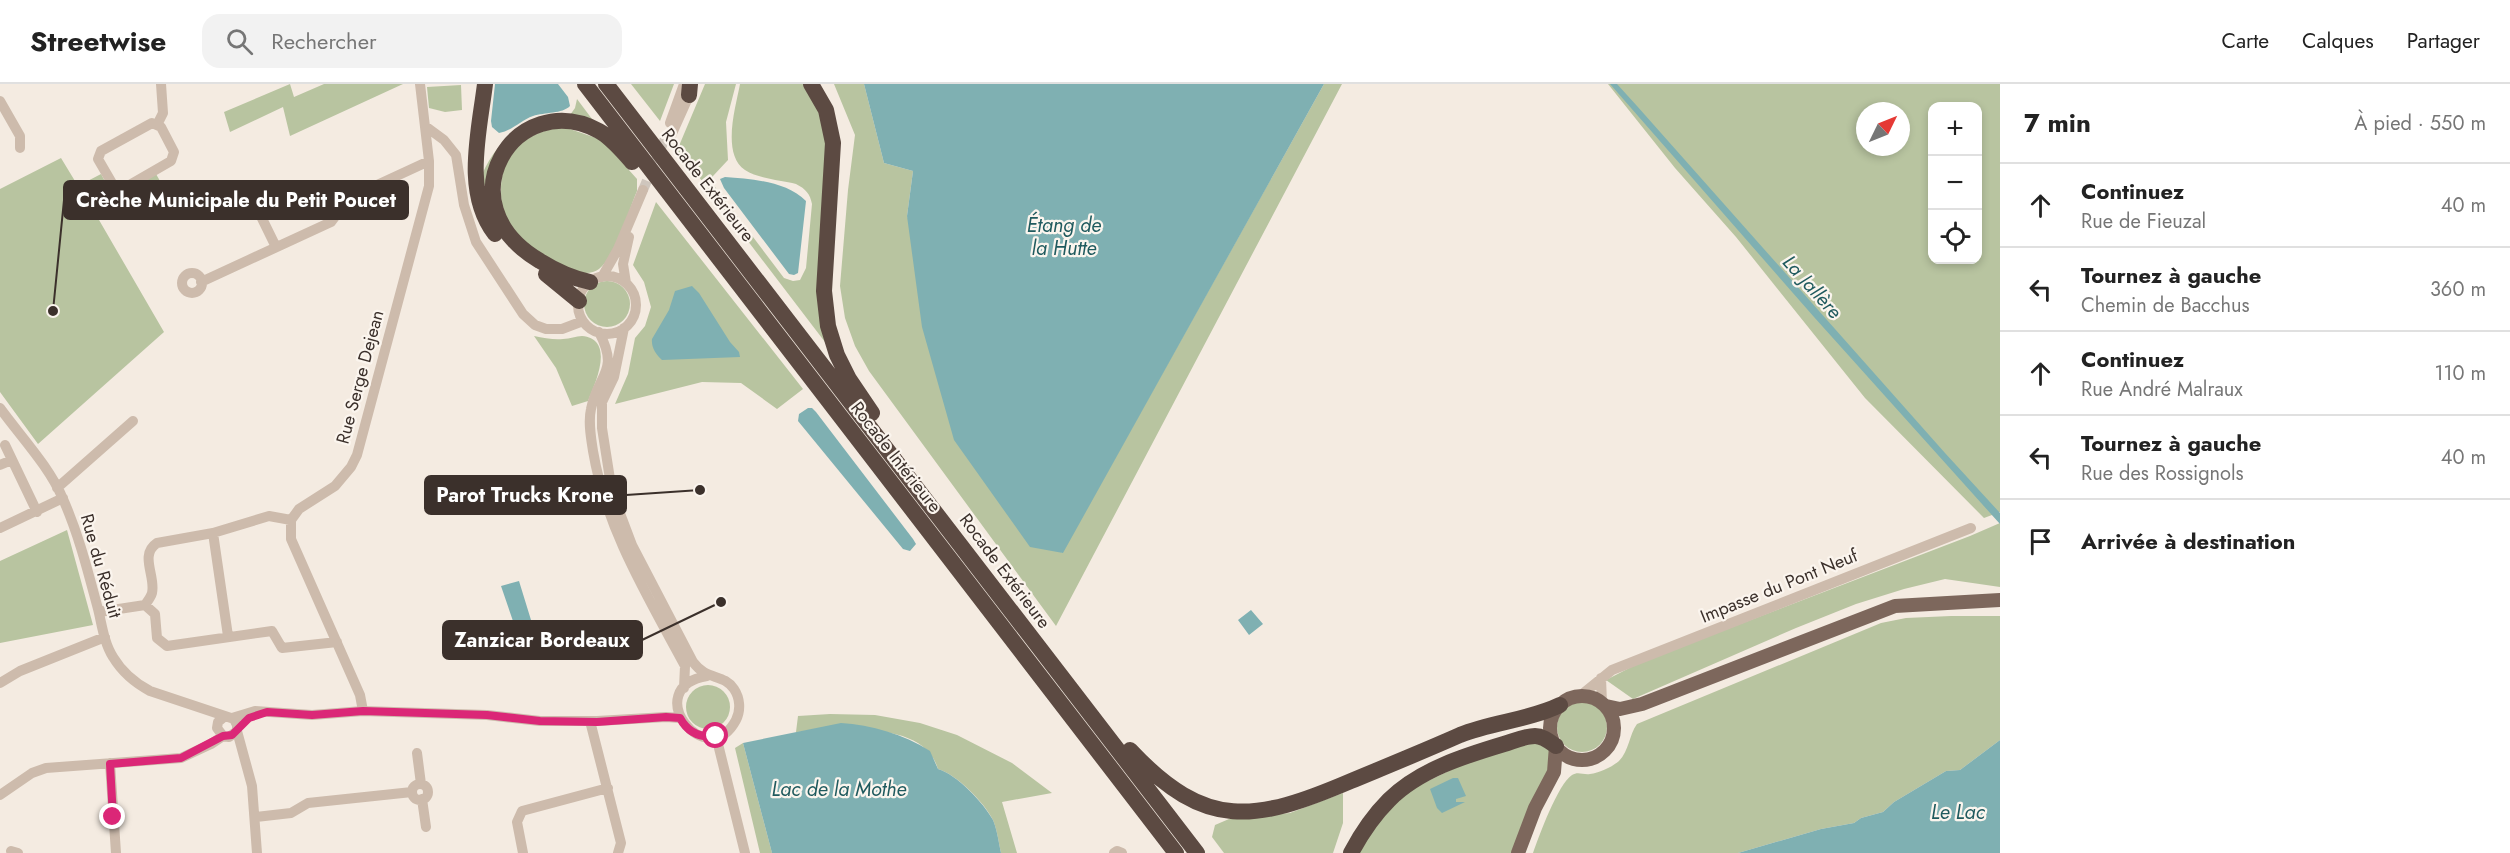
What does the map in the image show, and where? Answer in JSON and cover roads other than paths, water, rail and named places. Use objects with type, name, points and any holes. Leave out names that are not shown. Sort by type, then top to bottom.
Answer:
[{"type":"highway","points":[[485,84],[475,175],[482,210],[493,232],[504,244],[554,279],[579,301]]},
{"type":"highway","name":"Rocade Intérieure","points":[[585,84],[1176,853]]},
{"type":"highway","name":"Rocade Extérieure","points":[[606,84],[1197,853]]},
{"type":"highway","points":[[811,84],[826,110],[832,143],[824,291],[828,326],[837,355],[849,379],[968,555]]},
{"type":"highway","points":[[596,279],[569,277],[530,255],[517,246],[498,220],[493,204],[493,178],[500,159],[514,141],[532,128],[550,122],[571,122],[590,127],[608,137],[658,195],[677,204]]},
{"type":"highway","points":[[1056,671],[1162,783],[1185,797],[1205,805],[1235,811],[1267,811],[1288,806],[1476,729],[1546,712],[1560,705]]},
{"type":"highway","points":[[1351,853],[1371,820],[1383,806],[1417,779],[1458,760],[1529,737],[1539,737],[1556,746]]},
{"type":"main road","points":[[1518,853],[1535,808],[1554,772],[1556,746],[1550,725],[1555,711],[1567,700],[1589,696],[1620,709],[1642,704],[1895,606],[2000,600]]},
{"type":"main road","points":[[1556,746],[1564,754],[1575,759],[1591,759],[1606,750],[1614,734],[1614,726],[1612,716],[1604,704]]},
{"type":"main road","points":[[1614,726],[1623,716],[1642,704]]},
{"type":"main road","points":[[1554,772],[1575,759]]},
{"type":"street","points":[[158,123],[163,113],[161,84]]},
{"type":"street","name":"Rue Serge Dejean","points":[[291,520],[299,510],[335,486],[351,467],[357,455],[429,186],[429,161],[420,84]]},
{"type":"street","points":[[668,136],[689,87]]},
{"type":"street","points":[[0,101],[20,136],[20,148]]},
{"type":"street","points":[[119,191],[113,188],[98,155],[101,151],[152,123],[158,123]]},
{"type":"street","points":[[98,202],[171,161],[174,152],[158,123]]},
{"type":"street","points":[[425,126],[444,140],[456,155],[464,205],[476,242],[523,314],[535,325],[554,330],[571,327],[584,321]]},
{"type":"street","points":[[201,282],[332,222],[349,198],[429,161]]},
{"type":"street","points":[[626,283],[623,264],[625,253],[645,191],[618,249],[596,279],[585,287],[579,301],[584,321],[599,332],[607,348],[607,374],[590,411],[593,449],[599,480],[623,547],[685,666],[684,688]]},
{"type":"street","points":[[251,196],[276,247]]},
{"type":"street","points":[[596,279],[615,277],[626,283],[631,288],[636,302],[634,316],[624,328],[612,333],[599,332]]},
{"type":"street","points":[[624,328],[614,377],[602,402],[602,428],[610,479],[618,508],[649,580],[693,662],[708,676]]},
{"type":"street","name":"Rue du Réduit","points":[[0,408],[60,493],[81,545],[105,637],[113,657],[124,672],[139,685],[192,706],[227,727]]},
{"type":"street","points":[[0,528],[37,512],[60,493],[133,421]]},
{"type":"street","points":[[5,445],[37,512]]},
{"type":"street","points":[[0,465],[12,460]]},
{"type":"street","points":[[145,605],[152,592],[148,554],[152,546],[157,543],[213,533],[268,516],[291,520],[291,539],[337,642],[360,697],[363,711]]},
{"type":"street","name":"Impasse du Pont Neuf","points":[[1580,696],[1612,670],[1971,528]]},
{"type":"street","points":[[213,533],[228,636]]},
{"type":"street","points":[[145,605],[155,614],[157,638],[166,646],[272,631],[282,648],[337,642]]},
{"type":"street","points":[[99,612],[145,605]]},
{"type":"street","points":[[0,683],[20,670],[105,637]]},
{"type":"street","points":[[708,676],[720,678],[733,688],[739,706],[733,725],[716,736],[699,736],[684,726],[680,718],[678,702],[690,681],[708,676]]},
{"type":"street","points":[[1601,678],[1604,704]]},
{"type":"street","points":[[0,795],[32,773],[46,768],[181,758],[198,749],[248,712],[312,715],[363,711],[487,715],[540,721],[590,722],[680,718]]},
{"type":"street","points":[[590,722],[621,843],[618,853]]},
{"type":"street","points":[[227,727],[246,759],[256,816],[257,853]]},
{"type":"street","points":[[716,736],[745,853]]},
{"type":"street","points":[[417,753],[421,784],[428,790],[426,797],[415,798],[412,792],[414,786],[421,784]]},
{"type":"street","points":[[110,764],[116,853]]},
{"type":"street","points":[[523,853],[517,822],[522,811],[608,788]]},
{"type":"street","points":[[256,816],[291,813],[308,803],[412,792]]},
{"type":"street","points":[[422,799],[426,827]]},
{"type":"street","points":[[1114,853],[1117,851],[1122,853]]},
{"type":"water","points":[[495,84],[558,84],[568,97],[570,106],[558,112],[533,116],[499,133],[492,127],[491,121]]},
{"type":"water","name":"Étang de la Hutte","points":[[864,84],[1324,84],[1063,553],[1030,547],[954,440],[922,327],[907,216],[913,171],[884,163]]},
{"type":"water","points":[[1610,84],[1617,84],[2000,513],[2000,524],[1814,317]]},
{"type":"water","points":[[725,177],[757,180],[778,185],[798,194],[806,201],[798,273],[789,274],[724,188],[720,179]]},
{"type":"water","points":[[692,286],[739,352],[740,357],[662,360],[656,353],[652,339],[669,310],[675,291]]},
{"type":"water","points":[[808,408],[816,412],[913,539],[916,544],[910,551],[903,549],[798,421],[799,414]]},
{"type":"water","points":[[519,581],[531,620],[514,624],[501,586]]},
{"type":"water","points":[[1251,610],[1263,624],[1249,635],[1238,620]]},
{"type":"water","name":"Lac de la Mothe","points":[[841,723],[887,731],[930,751],[938,769],[961,783],[989,813],[996,828],[1001,853],[772,853],[743,743]]},
{"type":"water","name":"Le Lac","points":[[2000,740],[2000,853],[1738,853],[1821,829],[1854,823],[1861,818],[1883,812],[1894,802],[1946,771],[1960,770]]},
{"type":"water","points":[[1453,778],[1458,778],[1466,796],[1456,799],[1456,802],[1465,802],[1442,813],[1437,808],[1430,789]]},
{"type":"tunnel","points":[[643,190],[667,134]]},
{"type":"place","name":"Crèche Municipale du Petit Poucet","points":[[53,311]]},
{"type":"place","name":"Parot Trucks Krone","points":[[700,490]]},
{"type":"place","name":"Zanzicar Bordeaux","points":[[721,602]]},
{"type":"water label","name":"La Jallère","points":[[1812,287]]}]
